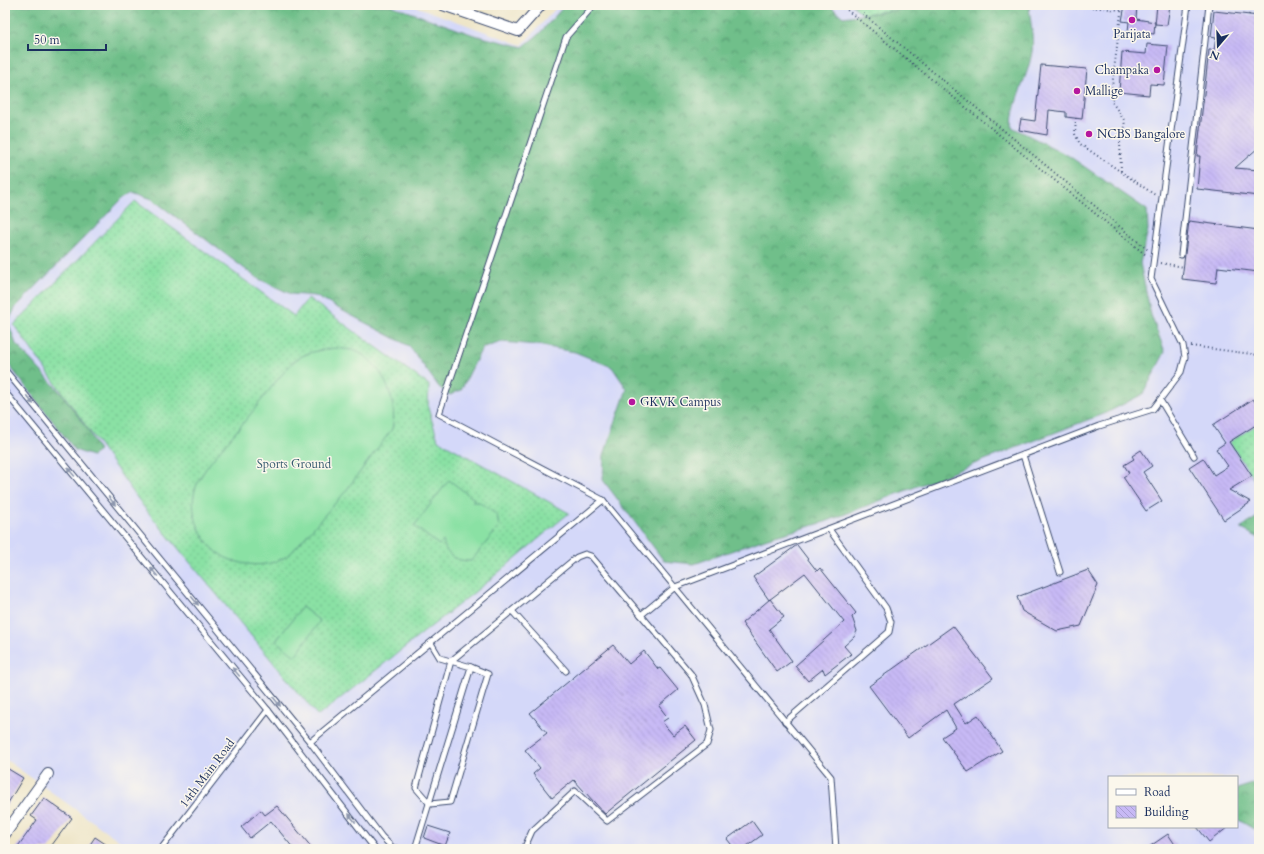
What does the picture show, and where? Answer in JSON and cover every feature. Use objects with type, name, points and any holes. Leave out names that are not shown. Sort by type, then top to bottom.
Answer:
[{"type":"street","points":[[449,6],[518,31],[541,5]]},
{"type":"street","points":[[7,828],[48,774]]},
{"type":"lane","points":[[594,5],[566,37],[439,414],[603,500],[831,777],[836,849]]},
{"type":"lane","points":[[641,615],[675,587],[1099,426],[1153,409],[1181,372],[1185,357],[1183,345],[1151,279],[1163,200],[1188,5]]},
{"type":"lane","points":[[1181,255],[1209,5]]},
{"type":"lane","points":[[5,370],[310,742],[392,849],[406,849]]},
{"type":"lane","points":[[5,392],[268,710],[375,849]]},
{"type":"lane","points":[[1160,400],[1194,456]]},
{"type":"lane","points":[[1023,455],[1060,572]]},
{"type":"lane","points":[[310,742],[603,500]]},
{"type":"lane","points":[[785,722],[889,632],[891,622],[886,608],[829,529]]},
{"type":"lane","points":[[430,804],[416,788],[451,661],[577,557],[585,554],[592,556],[691,674],[706,705],[711,730],[707,744],[607,821],[575,791],[532,830],[524,849]]},
{"type":"lane","points":[[512,611],[566,672]]},
{"type":"lane","points":[[430,804],[450,802],[488,674],[471,667],[440,658],[431,643]]},
{"type":"lane","points":[[415,849],[471,667]]},
{"type":"lane","name":"14th Main Road","points":[[161,849],[268,710]]},
{"type":"path","points":[[841,5],[1154,262],[1184,267]]},
{"type":"path","points":[[1068,5],[1121,10]]},
{"type":"path","points":[[1121,171],[1120,141],[1125,126],[1124,120],[1112,102],[1112,87],[1122,5]]},
{"type":"path","points":[[1249,15],[1250,5]]},
{"type":"path","points":[[863,14],[1154,255]]},
{"type":"path","points":[[1076,118],[1075,134],[1080,144],[1163,200]]},
{"type":"path","points":[[1183,345],[1259,355]]},
{"type":"shaded area","name":"GKVK Campus","points":[[5,5],[412,5],[522,45],[559,5],[1259,5],[1259,849],[131,849],[5,759]]},
{"type":"green space","points":[[5,5],[390,5],[474,35],[523,47],[539,34],[565,5],[829,5],[843,17],[922,5],[1029,5],[1032,52],[1017,99],[1012,127],[1069,156],[1147,210],[1148,230],[1140,263],[1151,315],[1165,352],[1143,394],[1108,412],[825,522],[768,538],[694,564],[664,561],[603,480],[604,455],[627,389],[612,367],[575,352],[537,345],[502,342],[482,348],[461,390],[450,395],[439,387],[409,346],[315,296],[291,294],[257,278],[152,199],[133,192],[122,199],[16,307],[8,322],[16,344],[62,394],[88,430],[99,451],[92,456],[75,450],[5,360]]},
{"type":"green space","points":[[852,5],[922,5],[863,14]]},
{"type":"green space","name":"Sports Ground","points":[[135,201],[294,316],[308,298],[429,385],[428,408],[438,440],[569,513],[486,583],[318,716],[143,506],[14,325]]},
{"type":"green space","points":[[336,348],[352,350],[363,355],[372,362],[380,372],[386,383],[393,407],[394,418],[392,429],[345,492],[291,553],[277,561],[254,565],[231,560],[221,555],[212,548],[205,538],[199,528],[195,516],[193,505],[194,493],[198,482],[218,453],[247,419],[278,378],[292,363],[307,354]]},
{"type":"green space","points":[[1259,423],[1259,478],[1255,481],[1229,442]]},
{"type":"green space","points":[[449,480],[474,499],[472,502],[479,502],[497,515],[499,527],[471,561],[452,557],[444,546],[443,541],[439,545],[414,526]]},
{"type":"green space","points":[[1259,516],[1259,538],[1240,528]]},
{"type":"green space","points":[[302,607],[320,621],[295,656],[276,641]]},
{"type":"green space","points":[[1259,782],[1259,832],[1238,820],[1238,789]]},
{"type":"building","name":"Parijata","points":[[1125,5],[1137,5],[1136,19],[1155,22],[1154,34],[1128,31],[1129,22],[1122,21]]},
{"type":"building","points":[[1157,5],[1170,5],[1167,25],[1155,24]]},
{"type":"building","points":[[1214,11],[1259,16],[1259,147],[1235,168],[1259,170],[1259,196],[1197,189],[1200,156],[1197,156],[1209,50],[1214,50],[1216,38],[1211,37]]},
{"type":"building","name":"Champaka","points":[[1147,44],[1168,46],[1164,85],[1150,84],[1149,95],[1119,92],[1122,52],[1146,54]]},
{"type":"building","name":"Mallige","points":[[1041,65],[1087,69],[1082,119],[1066,117],[1066,112],[1049,110],[1047,135],[1019,130],[1021,119],[1035,121]]},
{"type":"building","points":[[1189,221],[1259,230],[1259,272],[1218,267],[1216,283],[1182,279]]},
{"type":"building","points":[[1253,399],[1259,408],[1259,423],[1229,442],[1252,476],[1229,490],[1251,502],[1224,520],[1189,467],[1203,458],[1214,475],[1228,466],[1216,449],[1225,443],[1213,425]]},
{"type":"building","points":[[1141,450],[1152,466],[1143,472],[1162,501],[1146,511],[1123,477],[1129,473],[1124,465],[1134,459],[1132,456]]},
{"type":"building","points":[[797,545],[817,571],[820,568],[856,613],[852,617],[857,631],[854,637],[844,646],[851,654],[825,674],[823,669],[808,681],[795,666],[844,622],[805,573],[769,600],[753,577]]},
{"type":"building","points":[[1088,570],[1098,585],[1081,626],[1057,631],[1022,611],[1017,597]]},
{"type":"building","points":[[770,599],[784,617],[769,629],[792,661],[777,672],[742,623]]},
{"type":"building","points":[[953,626],[993,678],[954,704],[966,723],[978,715],[1002,751],[968,772],[942,737],[956,728],[946,710],[908,738],[869,686]]},
{"type":"building","points":[[613,645],[629,664],[644,651],[658,669],[660,668],[678,690],[659,706],[668,718],[662,722],[673,735],[685,726],[696,740],[605,814],[574,780],[552,798],[533,774],[540,768],[525,750],[547,733],[530,713]]},
{"type":"building","points":[[5,767],[23,778],[5,808]]},
{"type":"building","points":[[44,798],[72,818],[49,849],[16,849],[37,820],[31,816]]},
{"type":"building","points":[[277,806],[313,849],[294,849],[271,821],[250,838],[241,827],[261,810],[265,815]]},
{"type":"building","points":[[752,821],[762,835],[743,849],[735,849],[727,839]]},
{"type":"building","points":[[428,826],[450,833],[445,846],[424,838]]},
{"type":"building","points":[[1198,828],[1227,828],[1209,842]]},
{"type":"building","points":[[1168,834],[1178,849],[1146,849]]},
{"type":"building","points":[[95,837],[113,849],[87,849]]},
{"type":"place","name":"Parijata","points":[[1132,20]]},
{"type":"place","name":"Champaka","points":[[1157,70]]},
{"type":"place","name":"Mallige","points":[[1077,91]]},
{"type":"place","name":"NCBS Bangalore","points":[[1089,134]]},
{"type":"place","name":"GKVK Campus","points":[[632,402]]}]
